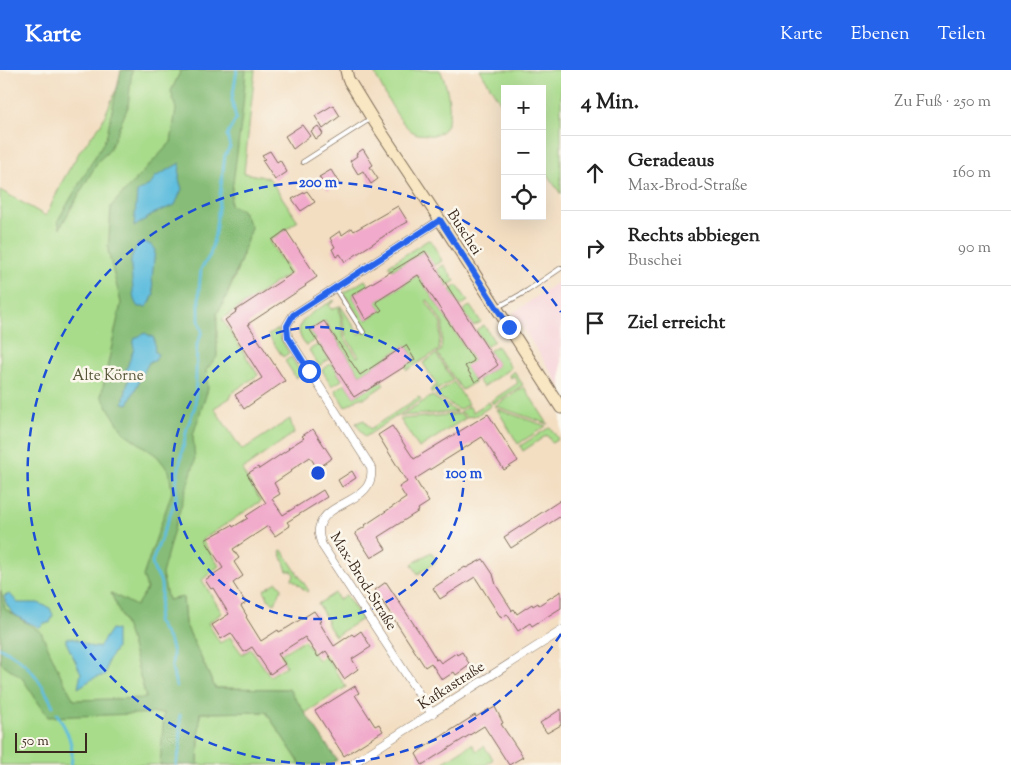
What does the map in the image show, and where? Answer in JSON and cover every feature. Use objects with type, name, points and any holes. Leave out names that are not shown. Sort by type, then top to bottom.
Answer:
[{"type":"street","name":"Buschei","points":[[346,70],[348,79],[372,118],[561,408]]},
{"type":"street","name":"Max-Brod-Straße","points":[[432,714],[322,545],[319,534],[320,526],[326,516],[365,490],[372,476],[371,468],[288,337],[287,326],[293,315],[440,220]]},
{"type":"street","name":"Kafkastraße","points":[[356,764],[561,632]]},
{"type":"lane","points":[[303,162],[372,118]]},
{"type":"lane","points":[[496,308],[561,268]]},
{"type":"lane","points":[[335,288],[363,332]]},
{"type":"shaded area","points":[[561,280],[561,387],[513,313]]},
{"type":"green space","points":[[121,70],[132,70],[128,107],[109,151],[98,161],[60,228],[58,220],[106,138]]},
{"type":"green space","name":"Alte Körne","points":[[122,70],[255,70],[244,173],[269,178],[298,221],[269,241],[290,273],[222,319],[258,375],[233,392],[230,398],[214,408],[242,450],[290,419],[294,433],[243,469],[261,501],[202,540],[219,566],[202,580],[222,613],[208,623],[220,643],[230,637],[242,654],[251,649],[270,676],[286,666],[281,654],[304,640],[318,660],[325,655],[346,687],[305,713],[289,689],[215,688],[185,623],[183,598],[185,765],[0,765],[0,190],[46,216],[63,180],[80,151],[101,124],[122,77]],"holes":[[[251,227],[233,282],[217,313]]]},
{"type":"green space","points":[[181,70],[246,70],[230,205],[242,210],[251,227],[240,262],[224,302],[217,313],[217,357],[206,370],[208,389],[193,435],[195,461],[162,574],[168,600],[183,597],[185,623],[215,688],[289,689],[337,760],[329,765],[301,765],[266,712],[200,713],[198,765],[160,765],[164,713],[48,717],[22,678],[0,662],[1,591],[5,609],[41,632],[74,700],[146,698],[128,632],[111,593],[136,606],[147,589],[143,576],[172,492],[169,471],[157,456],[123,432],[101,396],[121,303],[108,251],[111,206],[171,142],[176,109],[171,91]]},
{"type":"green space","points":[[373,70],[440,70],[449,99],[448,121],[444,129],[437,134],[427,135],[416,134],[409,129],[391,105]]},
{"type":"green space","points":[[480,70],[561,70],[561,194],[546,173],[546,85],[501,85],[501,104]]},
{"type":"green space","points":[[428,240],[431,241],[442,261],[434,266],[424,251],[392,270],[389,265]]},
{"type":"green space","points":[[444,265],[455,281],[447,286],[437,269]]},
{"type":"green space","points":[[418,275],[474,361],[466,367],[475,382],[462,390],[437,353],[441,351],[443,324],[428,300],[426,301],[441,324],[439,350],[407,370],[405,366],[415,359],[406,345],[360,375],[325,321],[310,330],[316,339],[306,346],[300,335],[301,323],[305,318],[334,300],[329,305],[332,310],[339,307],[344,338],[357,357],[359,356],[346,337],[340,305],[359,334],[367,330],[344,293],[365,280],[368,285],[352,295],[367,320],[382,310],[376,302]]},
{"type":"green space","points":[[457,285],[468,301],[460,306],[450,290]]},
{"type":"green space","points":[[470,306],[481,322],[473,326],[463,310]]},
{"type":"green space","points":[[484,325],[494,341],[486,347],[476,330]]},
{"type":"green space","points":[[278,329],[280,337],[289,353],[283,357],[268,335]]},
{"type":"green space","points":[[319,344],[329,359],[319,366],[309,350]]},
{"type":"green space","points":[[497,346],[511,368],[483,387],[478,380],[498,365],[489,351]]},
{"type":"green space","points":[[436,354],[453,380],[432,393],[430,390],[437,385],[423,363]]},
{"type":"green space","points":[[291,357],[302,374],[296,378],[285,361]]},
{"type":"green space","points":[[332,363],[342,380],[332,386],[322,370]]},
{"type":"green space","points":[[514,371],[523,385],[493,404],[491,401],[518,383],[514,376],[510,378],[509,375]]},
{"type":"green space","points":[[382,381],[384,385],[365,398],[360,398],[345,407],[335,390],[345,384],[354,397]]},
{"type":"green space","points":[[454,382],[468,404],[459,410],[435,395]]},
{"type":"green space","points":[[524,387],[548,424],[495,406]]},
{"type":"green space","points":[[432,396],[457,412],[400,416]]},
{"type":"green space","points":[[419,397],[421,400],[365,437],[356,423],[364,420],[370,429]]},
{"type":"green space","points":[[489,402],[491,406],[477,415],[468,417],[460,412],[469,406],[473,412]]},
{"type":"green space","points":[[497,409],[546,426],[518,444]]},
{"type":"green space","points":[[460,414],[466,418],[419,448],[400,419]]},
{"type":"green space","points":[[550,427],[558,439],[552,443],[547,435],[523,451],[520,446]]},
{"type":"green space","points":[[282,550],[309,591],[307,592],[292,579],[294,575],[292,571],[287,571],[280,551]]},
{"type":"green space","points":[[431,552],[437,561],[418,574],[412,564]]},
{"type":"green space","points":[[277,582],[282,588],[275,603],[268,599],[264,590]]},
{"type":"green space","points":[[335,593],[339,600],[346,595],[362,619],[335,636],[318,604]]},
{"type":"green space","points":[[266,712],[301,765],[198,765],[200,713]]},
{"type":"green space","points":[[472,744],[477,751],[484,746],[493,759],[486,765],[439,765]]},
{"type":"water","points":[[180,163],[179,179],[182,189],[175,205],[155,213],[134,227],[137,192],[151,184],[155,177]]},
{"type":"water","points":[[145,242],[155,250],[152,279],[154,294],[146,307],[138,307],[134,298],[131,262],[138,244]]},
{"type":"water","points":[[145,333],[154,338],[155,352],[158,354],[155,361],[149,362],[128,404],[123,403],[129,378],[125,373],[134,348],[133,344],[135,338]]},
{"type":"water","points":[[10,594],[18,603],[38,603],[50,608],[53,615],[50,623],[44,623],[40,628],[13,613],[6,603],[4,596]]},
{"type":"water","points":[[111,629],[116,630],[116,648],[108,661],[105,675],[94,678],[78,688],[81,673],[66,642],[66,638],[75,639],[91,647],[99,647]]},
{"type":"building","points":[[333,105],[340,116],[323,129],[315,116]]},
{"type":"building","points":[[302,125],[310,136],[293,149],[285,136]]},
{"type":"building","points":[[318,126],[323,134],[316,139],[311,131]]},
{"type":"building","points":[[363,149],[373,165],[370,167],[378,179],[371,184],[363,171],[358,174],[350,161]]},
{"type":"building","points":[[270,151],[277,162],[280,160],[287,172],[275,180],[262,160],[265,159],[262,155]]},
{"type":"building","points":[[331,170],[339,183],[328,190],[319,177]]},
{"type":"building","points":[[307,191],[315,202],[301,211],[292,199]]},
{"type":"building","points":[[398,206],[408,222],[345,262],[340,254],[336,257],[332,249],[335,247],[330,238],[340,231],[342,235],[352,228],[354,231]]},
{"type":"building","points":[[286,230],[317,277],[248,324],[285,381],[244,409],[235,395],[262,378],[225,320],[235,311],[293,273],[272,240]]},
{"type":"building","points":[[425,251],[498,365],[475,382],[465,366],[474,361],[418,275],[376,302],[382,310],[366,320],[352,295]]},
{"type":"building","points":[[324,321],[360,375],[406,345],[415,360],[354,397],[310,330]]},
{"type":"building","points":[[488,414],[518,461],[504,470],[482,437],[415,479],[429,502],[418,509],[419,511],[378,537],[386,549],[371,558],[355,533],[406,498],[399,487],[407,482],[378,435],[392,426],[414,459]]},
{"type":"building","points":[[313,429],[332,458],[317,468],[310,457],[274,483],[280,494],[272,499],[283,515],[323,490],[327,497],[287,522],[290,526],[275,536],[268,526],[233,549],[239,558],[234,562],[243,576],[233,583],[246,603],[241,606],[246,617],[261,641],[314,611],[334,646],[352,634],[354,636],[361,631],[371,647],[352,659],[358,669],[344,679],[326,651],[318,657],[305,637],[278,654],[285,664],[270,674],[252,647],[244,652],[231,633],[221,639],[212,625],[229,614],[213,588],[211,589],[205,580],[223,568],[205,540],[248,518],[246,516],[266,503],[247,474],[258,467],[259,469],[289,449],[304,438],[302,436]]},
{"type":"building","points":[[352,471],[356,478],[342,487],[338,480]]},
{"type":"building","points":[[561,500],[561,516],[511,548],[504,537]]},
{"type":"building","points":[[483,559],[493,574],[496,585],[511,611],[514,609],[517,614],[532,604],[533,606],[538,603],[539,605],[561,591],[561,608],[532,626],[530,623],[518,631],[507,614],[501,618],[475,577],[440,599],[433,588],[465,567]]},
{"type":"building","points":[[386,582],[425,641],[435,660],[438,659],[441,663],[456,653],[457,655],[462,652],[470,665],[456,675],[454,672],[442,680],[431,663],[425,667],[375,590]]},
{"type":"building","points":[[355,686],[359,693],[355,695],[375,726],[379,724],[383,731],[344,756],[315,711]]},
{"type":"building","points":[[495,707],[503,723],[501,724],[523,757],[509,765],[484,726],[422,765],[416,754],[420,750],[475,715],[476,717]]},
{"type":"building","points":[[561,709],[561,725],[547,733],[540,723]]},
{"type":"waterway","name":"Alte Körne","points":[[176,686],[172,668],[173,653],[170,642],[157,621],[162,589],[152,562],[176,499],[176,482],[187,428],[195,406],[197,344],[202,332],[199,320],[201,269],[210,255],[215,234],[225,155],[230,147],[227,135],[236,119],[232,100],[237,70]]},
{"type":"waterway","points":[[0,648],[18,658],[32,672],[53,706]]},
{"type":"waterway","points":[[57,714],[71,744],[71,765]]},
{"type":"waterway","name":"Alte Körne","points":[[176,765],[180,748],[180,715]]},
{"type":"route","points":[[309,371],[288,337],[287,326],[293,315],[440,220],[509,327]]}]
